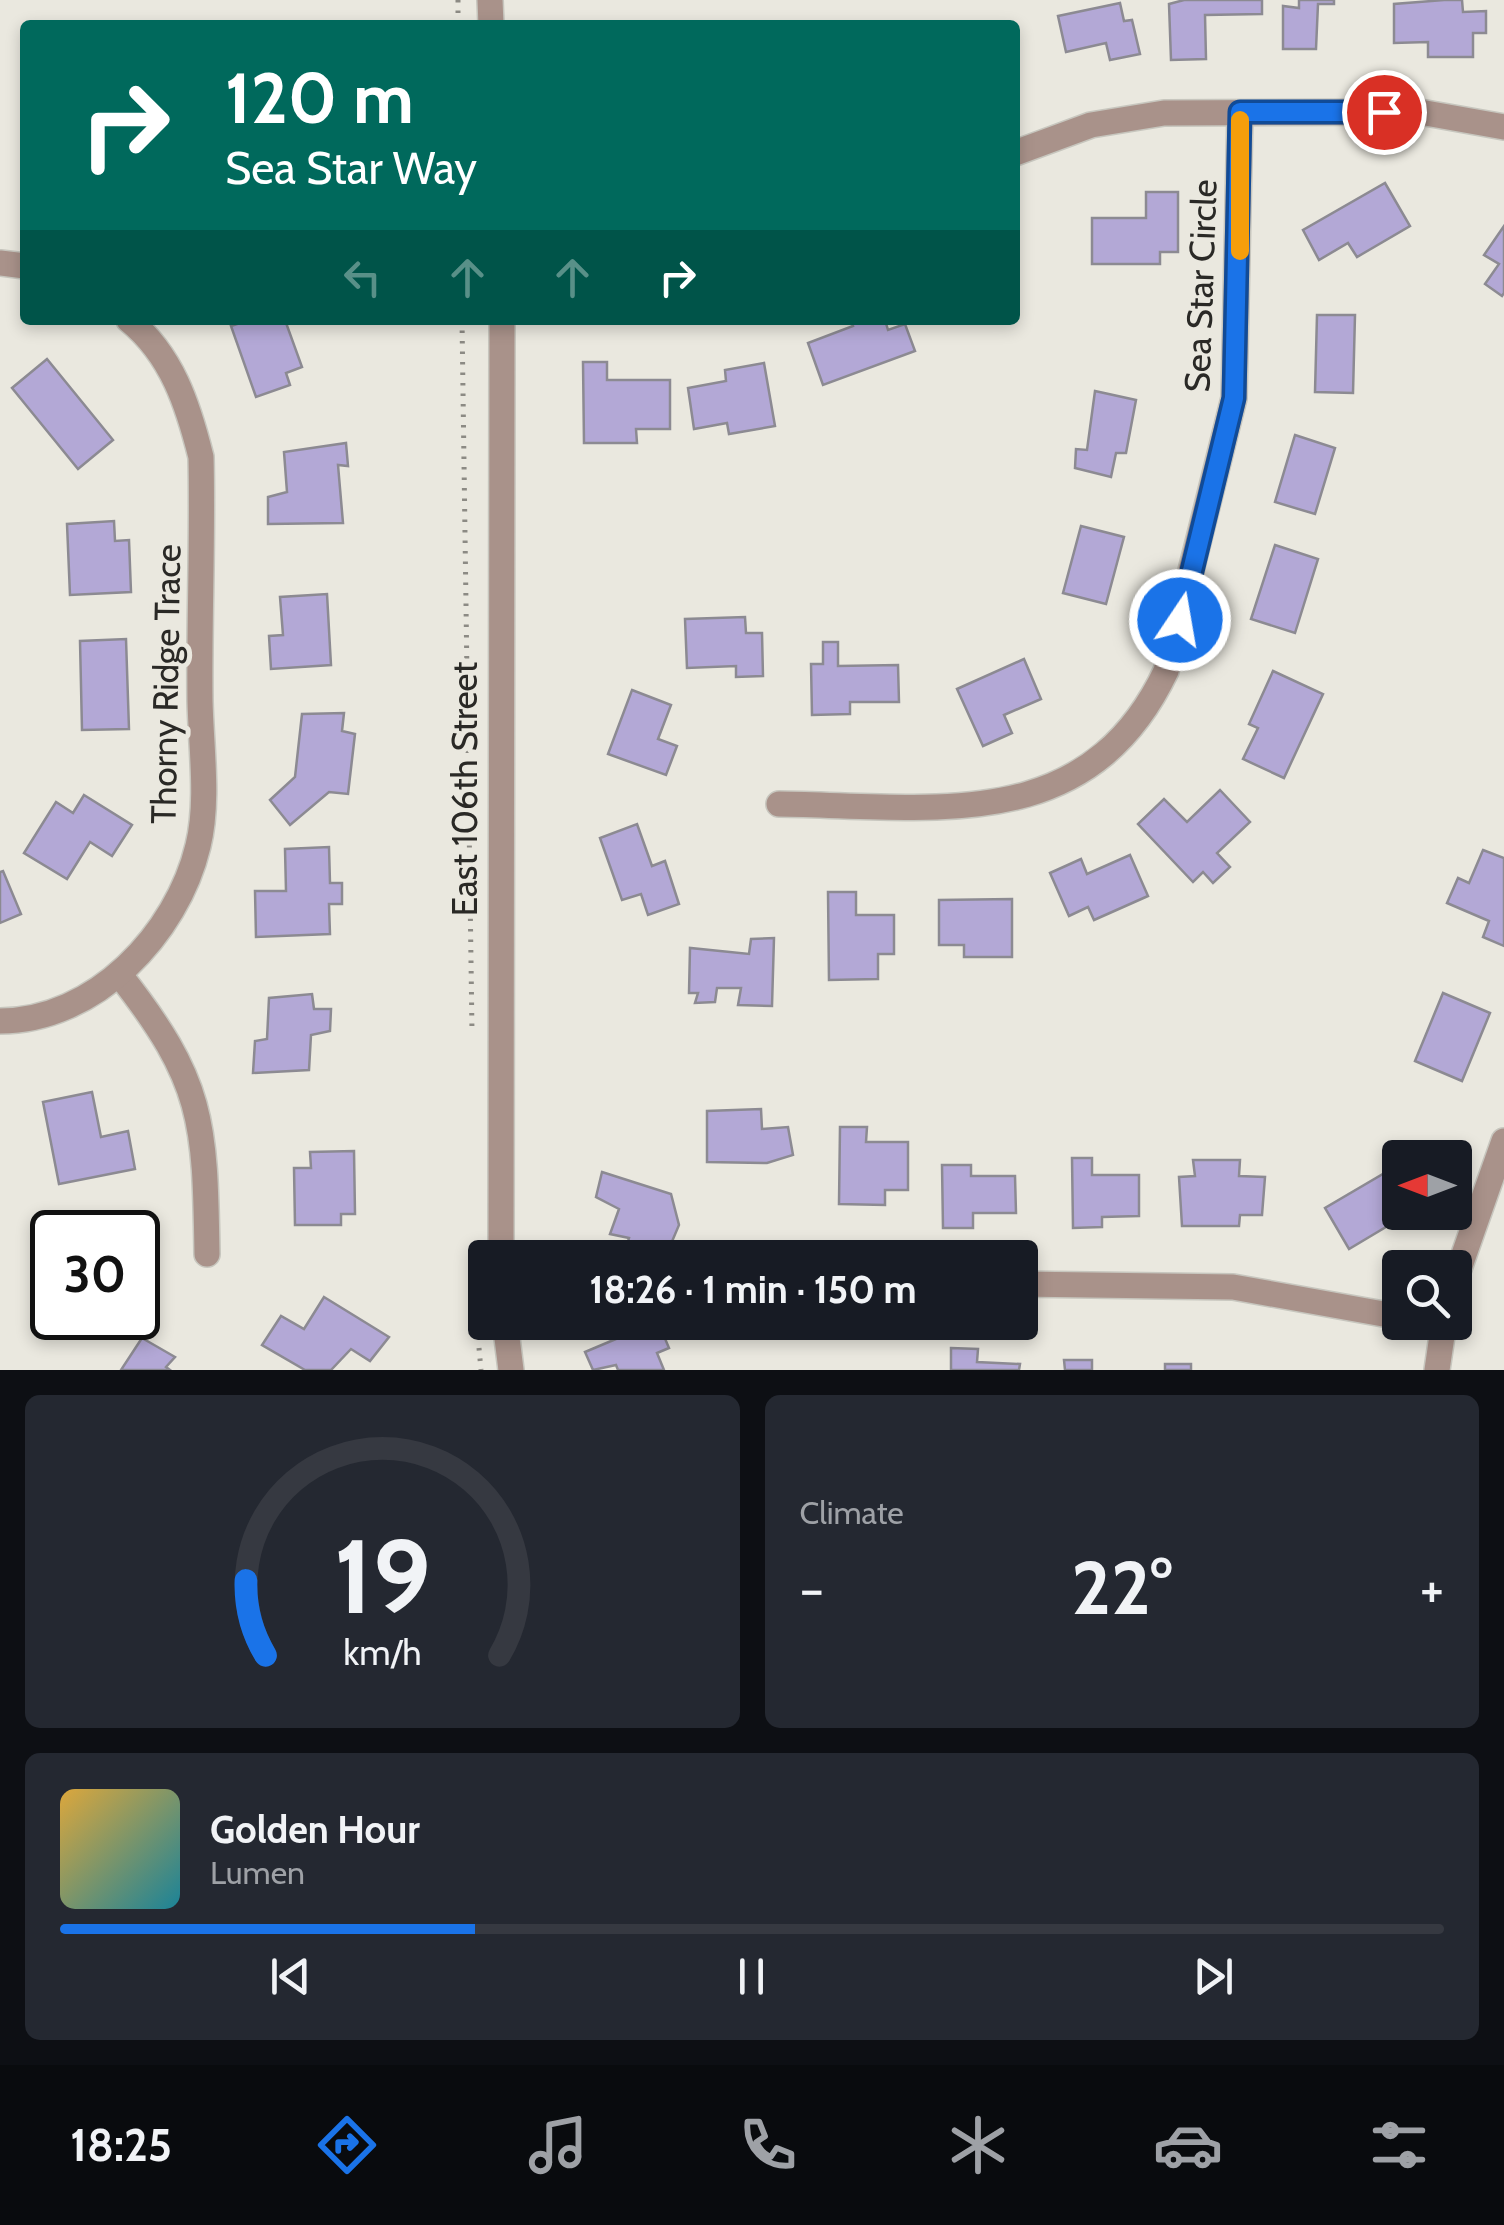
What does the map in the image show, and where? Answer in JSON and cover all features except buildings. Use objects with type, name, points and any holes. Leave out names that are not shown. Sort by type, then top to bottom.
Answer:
[{"type":"street","name":"Sea Star Circle","points":[[780,804],[983,805],[1036,794],[1062,785],[1112,750],[1152,701],[1166,671],[1180,620],[1234,398],[1240,112]]},
{"type":"street","points":[[1020,151],[1133,115],[1420,112],[1504,127]]},
{"type":"street","name":"Thorny Ridge Trace","points":[[0,1021],[68,1003],[119,974],[149,946],[186,882],[199,844],[201,457],[190,412],[166,361],[134,325]]},
{"type":"street","name":"East 106th Street","points":[[489,1240],[502,325]]},
{"type":"street","points":[[119,974],[178,1058],[200,1115],[208,1254]]},
{"type":"street","points":[[1466,1250],[1504,1141]]},
{"type":"street","points":[[1038,1284],[1233,1287],[1382,1314]]},
{"type":"street","points":[[507,1340],[511,1370]]},
{"type":"street","points":[[1437,1340],[1437,1370]]},
{"type":"path","points":[[462,325],[473,1044]]},
{"type":"path","points":[[479,1341],[481,1370]]},
{"type":"slow traffic","points":[[1240,120],[1240,251]]},
{"type":"route","points":[[1180,620],[1234,398],[1238,360],[1240,112],[1384,112]]}]
